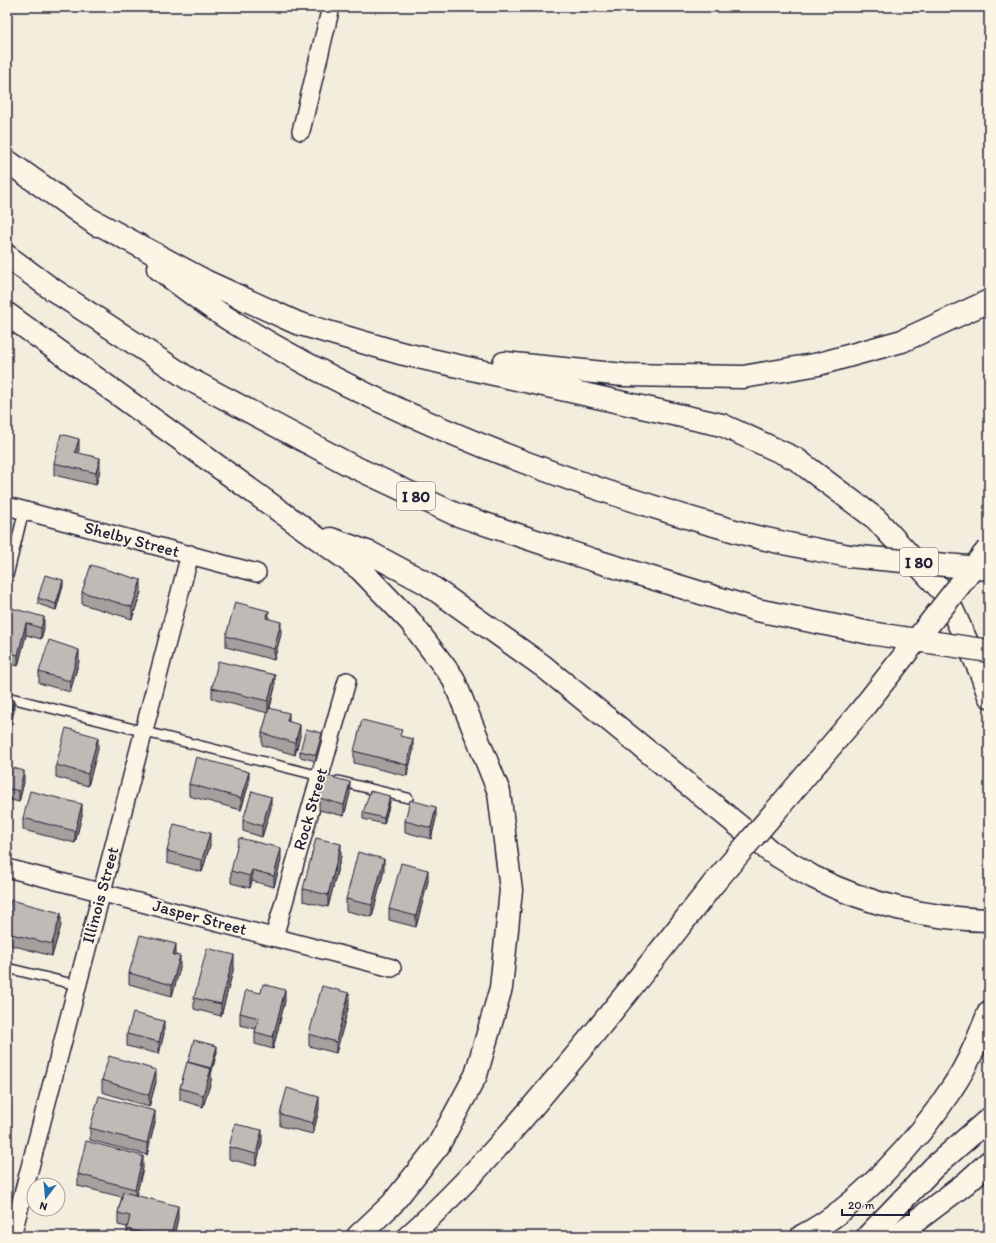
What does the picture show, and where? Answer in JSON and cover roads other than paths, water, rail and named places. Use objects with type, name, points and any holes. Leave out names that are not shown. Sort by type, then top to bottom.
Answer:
[{"type":"main road","name":"I 80","points":[[7,161],[234,323],[350,388],[476,444],[609,492],[743,533],[849,556],[989,553]]},
{"type":"main road","points":[[86,217],[207,282],[297,323],[400,353],[722,425],[796,459],[876,519],[944,594],[981,673],[989,696]]},
{"type":"main road","name":"I 80","points":[[7,256],[49,287],[190,379],[350,465],[455,514],[593,560],[757,610],[870,633],[989,651]]},
{"type":"main road","points":[[400,353],[624,375],[743,377],[819,364],[902,341],[989,301]]},
{"type":"main road","points":[[7,314],[310,531],[360,569],[410,621],[453,678],[500,792],[512,890],[501,988],[476,1075],[438,1146],[392,1204],[358,1236]]},
{"type":"main road","points":[[310,531],[370,553],[426,583],[543,666],[771,852],[813,877],[855,894],[897,908],[960,918],[989,920]]},
{"type":"main road","points":[[409,1236],[446,1204],[495,1152],[592,1037],[714,883],[859,713],[989,553]]},
{"type":"main road","points":[[802,1236],[818,1228],[875,1181],[910,1144],[953,1088],[977,1041],[989,1012]]},
{"type":"main road","points":[[868,1236],[934,1167],[989,1118]]},
{"type":"main road","points":[[896,1236],[966,1183],[989,1162]]},
{"type":"street","points":[[301,131],[331,7]]},
{"type":"street","name":"Shelby Street","points":[[7,506],[256,573]]},
{"type":"street","name":"Illinois Street","points":[[12,1236],[12,1218],[77,985],[100,892],[190,554]]},
{"type":"street","name":"Rock Street","points":[[274,937],[347,681]]},
{"type":"street","name":"Jasper Street","points":[[7,868],[392,968]]},
{"type":"lane","points":[[7,580],[24,510]]},
{"type":"lane","points":[[7,697],[408,798]]},
{"type":"lane","points":[[7,968],[77,985]]}]
